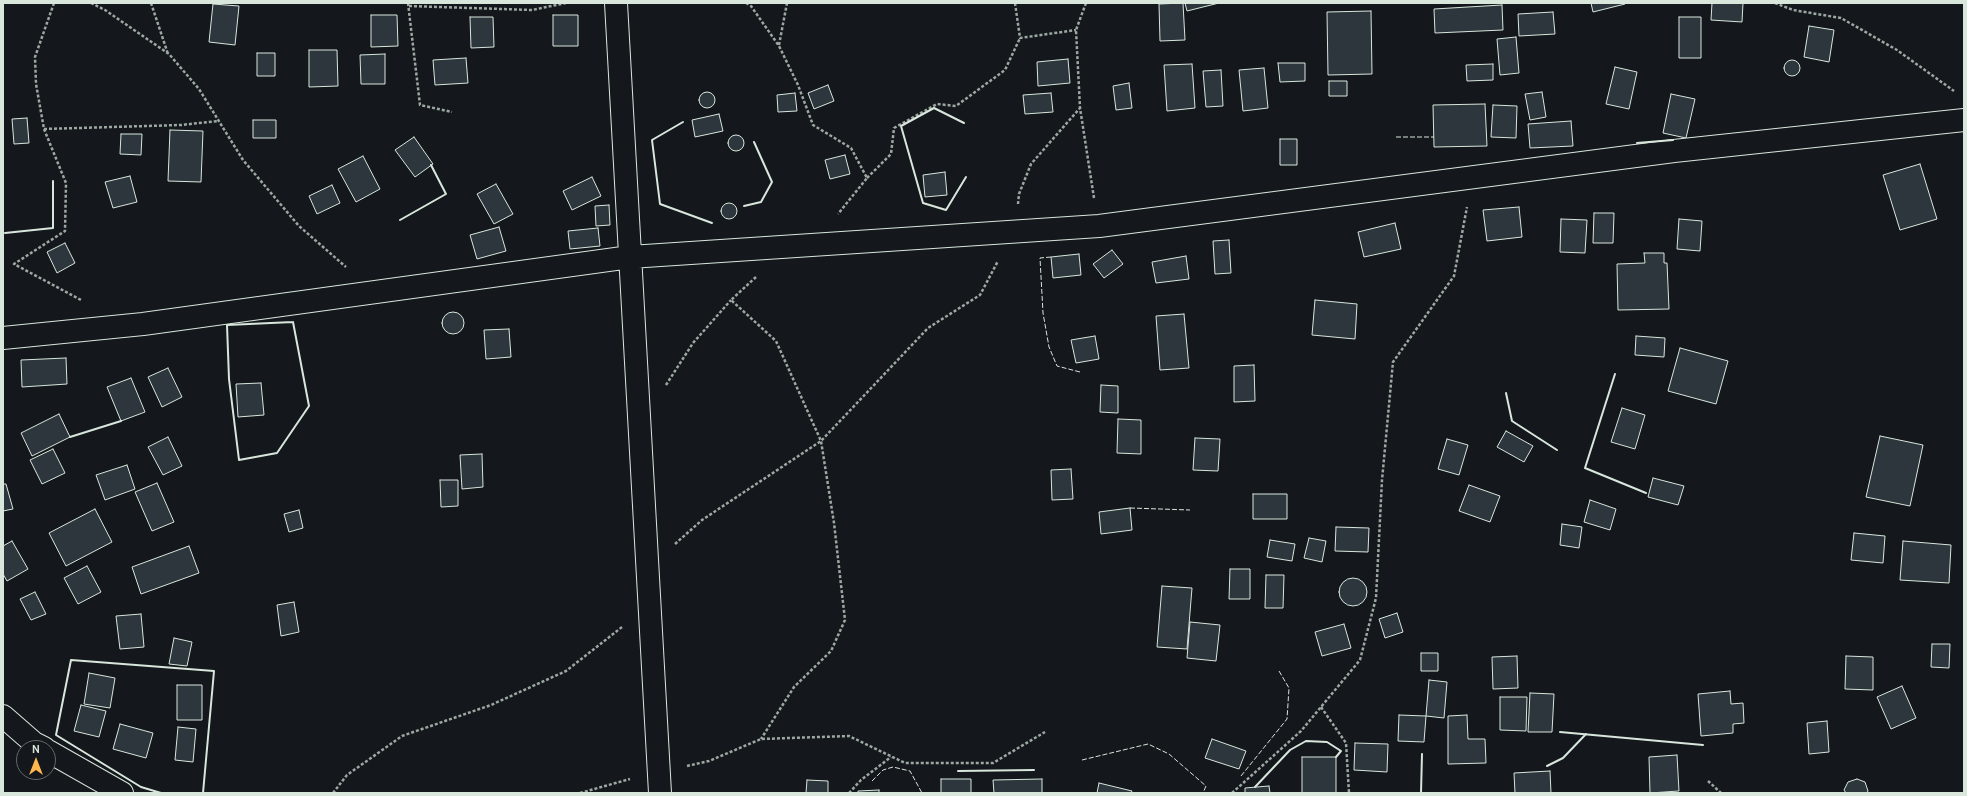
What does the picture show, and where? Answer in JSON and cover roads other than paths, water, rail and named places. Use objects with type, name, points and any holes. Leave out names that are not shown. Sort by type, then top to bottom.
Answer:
[{"type":"street","points":[[616,3],[660,793]]},
{"type":"street","points":[[3,338],[143,324],[630,257],[1099,226],[1682,150],[1964,120]]},
{"type":"street","points":[[3,716],[31,740]]},
{"type":"street","points":[[56,756],[122,793]]}]
